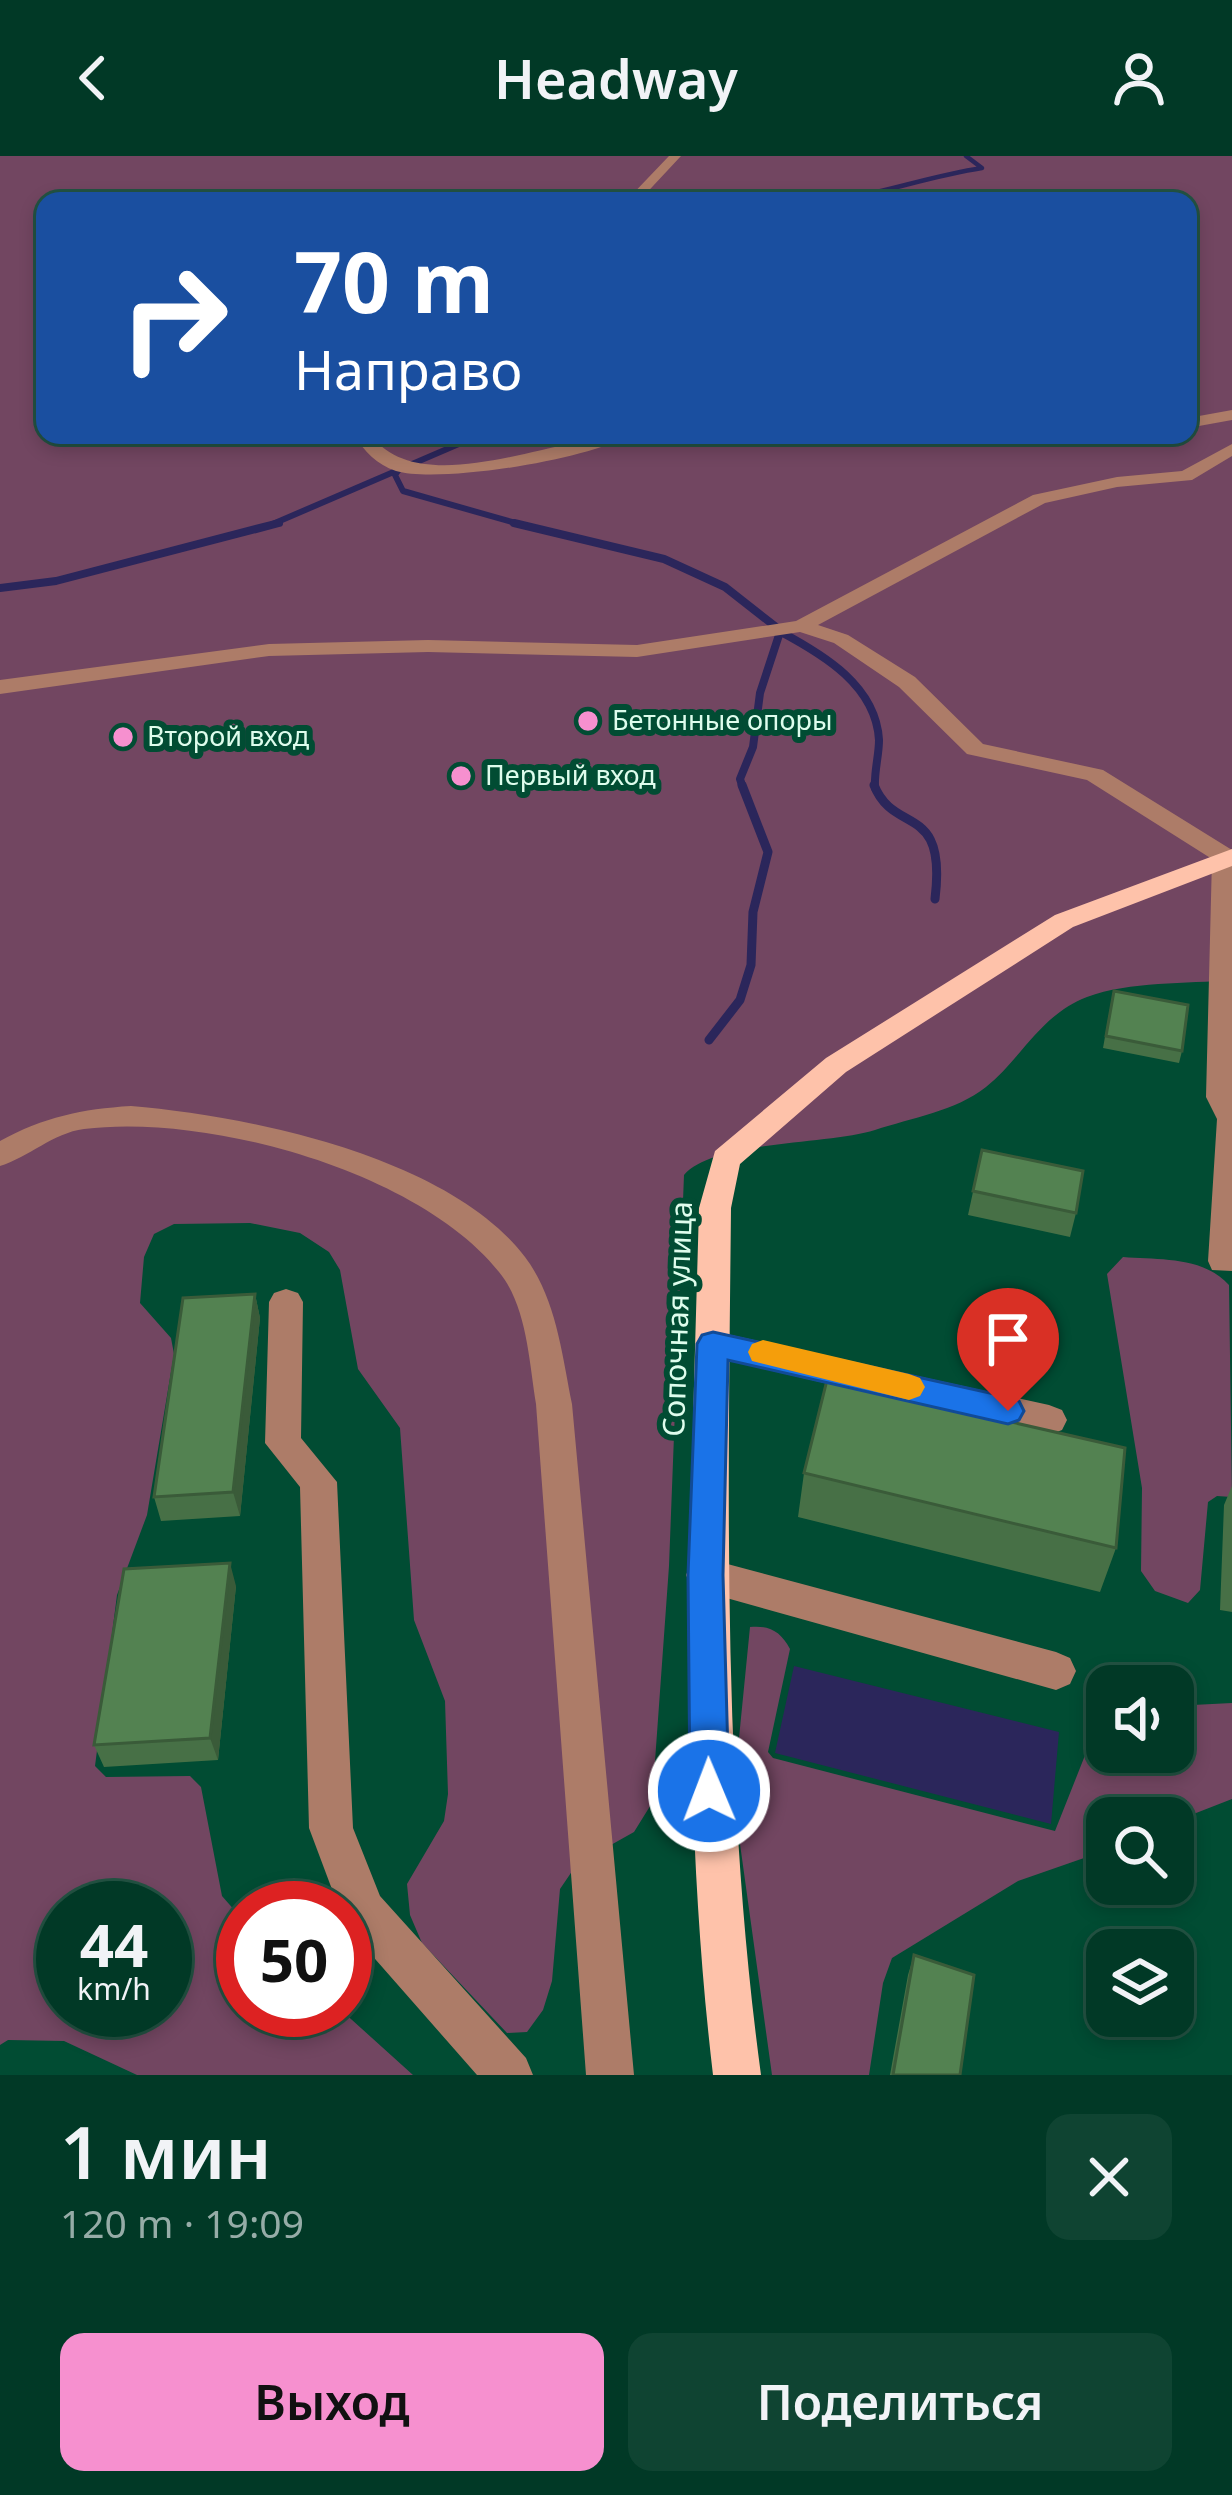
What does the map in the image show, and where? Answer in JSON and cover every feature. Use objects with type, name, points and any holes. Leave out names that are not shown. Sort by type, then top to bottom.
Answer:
[{"type":"main road","name":"Сопочная улица","points":[[737,2075],[710,1834],[706,1575],[715,1208],[726,1159],[836,1065],[1064,921],[1228,858]]},
{"type":"street","points":[[641,192],[675,156]]},
{"type":"street","points":[[1197,422],[1232,416]]},
{"type":"street","points":[[370,444],[382,459],[421,469],[491,467],[584,444]]},
{"type":"street","points":[[0,687],[268,650],[428,646],[637,650],[801,626],[1039,499],[1118,482],[1186,476],[1232,449]]},
{"type":"street","points":[[801,626],[841,639],[908,682],[975,748],[1095,775],[1228,858],[1221,1097],[1232,1120],[1224,1261]]},
{"type":"street","points":[[0,1154],[45,1130],[82,1119],[194,1121],[332,1154],[440,1200],[512,1264],[539,1326],[554,1404],[610,2075]]},
{"type":"street","points":[[286,1302],[283,1443],[318,1482],[331,1828],[363,1911],[509,2075]]},
{"type":"street","points":[[713,1344],[1049,1420]]},
{"type":"street","points":[[706,1575],[1056,1671]]},
{"type":"shaded area","points":[[0,156],[1232,156],[1232,980],[1140,986],[1087,997],[1056,1015],[999,1076],[961,1102],[855,1135],[720,1155],[684,1175],[669,1566],[652,1803],[634,1832],[577,1864],[560,1889],[552,1981],[543,2010],[527,2032],[507,2033],[422,1943],[410,1915],[407,1884],[444,1821],[448,1794],[445,1701],[414,1620],[400,1428],[358,1369],[340,1270],[329,1252],[300,1233],[250,1223],[174,1224],[154,1234],[144,1257],[140,1303],[171,1338],[174,1354],[147,1515],[117,1595],[95,1766],[106,1777],[190,1776],[201,1787],[219,1881],[216,2037],[371,2037],[413,2075],[137,2075],[64,2041],[8,2040],[0,2045]]},
{"type":"shaded area","points":[[1123,1257],[1194,1264],[1229,1285],[1232,1497],[1217,1496],[1208,1502],[1200,1590],[1188,1603],[1155,1591],[1141,1571],[1142,1488],[1107,1274]]},
{"type":"shaded area","points":[[750,1627],[763,1627],[783,1638],[790,1649],[768,1752],[773,1758],[1055,1831],[1086,1753],[1086,1773],[1194,1773],[1194,1705],[1232,1703],[1232,1799],[1194,1814],[1194,1797],[1086,1797],[1086,1857],[1018,1881],[892,1958],[883,1983],[869,2075],[772,2075],[740,1844],[738,1748]]},
{"type":"shaded area","points":[[794,1666],[1059,1732],[1051,1824],[775,1753]]},
{"type":"building","points":[[1114,991],[1188,1005],[1182,1051],[1106,1036]]},
{"type":"building","points":[[982,1150],[1083,1171],[1076,1213],[973,1191]]},
{"type":"building","points":[[255,1294],[233,1492],[154,1497],[183,1298]]},
{"type":"building","points":[[827,1380],[1125,1448],[1116,1548],[804,1473]]},
{"type":"building","points":[[230,1563],[210,1738],[94,1745],[124,1569]]},
{"type":"building","points":[[914,1955],[974,1975],[960,2075],[893,2075]]},
{"type":"waterway","points":[[878,192],[982,168],[966,156]]},
{"type":"waterway","points":[[399,470],[459,444]]},
{"type":"waterway","points":[[269,526],[399,470]]},
{"type":"waterway","points":[[399,470],[395,475],[403,491],[523,525]]},
{"type":"waterway","points":[[269,526],[279,523]]},
{"type":"waterway","points":[[514,523],[523,525]]},
{"type":"waterway","points":[[523,525],[664,559],[725,587],[776,627]]},
{"type":"waterway","points":[[0,588],[56,581],[269,526]]},
{"type":"waterway","points":[[742,785],[760,693],[780,632]]},
{"type":"waterway","points":[[781,632],[845,674],[868,704],[879,740],[875,787]]},
{"type":"waterway","points":[[709,1040],[740,1000],[751,965],[753,912],[768,852],[742,785]]},
{"type":"waterway","points":[[875,787],[894,811],[926,833],[937,868],[935,899]]},
{"type":"slow traffic","points":[[763,1352],[909,1387]]},
{"type":"place","name":"Бетонные опоры","points":[[588,721]]},
{"type":"place","name":"Второй вход","points":[[123,737]]},
{"type":"place","name":"Первый вход","points":[[461,776]]},
{"type":"route","points":[[709,1791],[706,1575],[713,1344],[1008,1411]]}]
